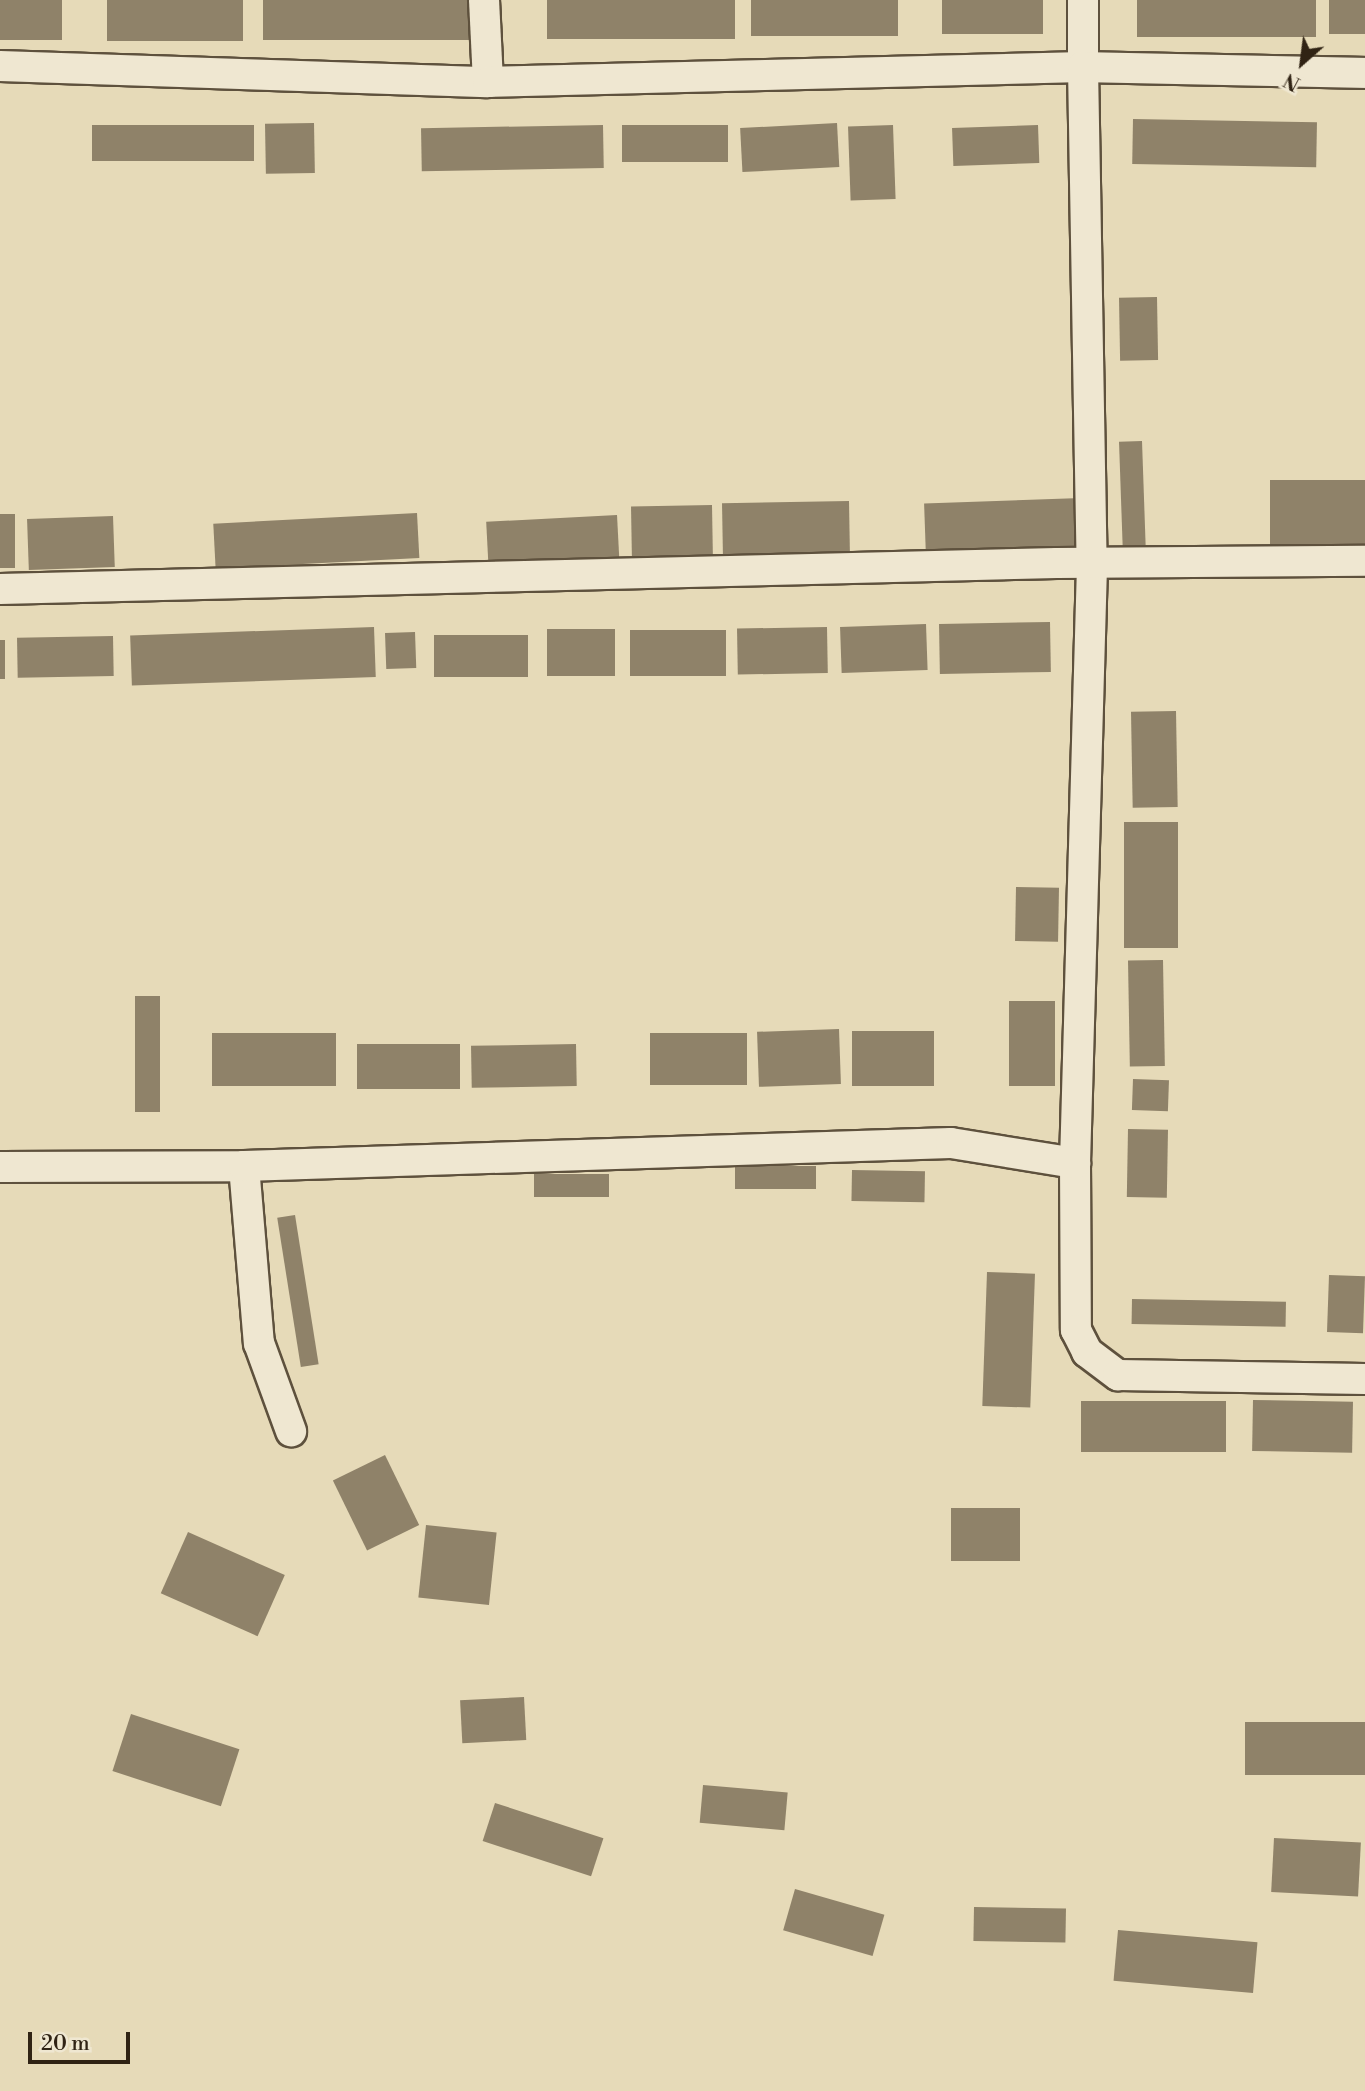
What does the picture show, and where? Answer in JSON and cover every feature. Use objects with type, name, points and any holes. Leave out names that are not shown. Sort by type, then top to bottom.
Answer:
[{"type":"street","points":[[484,0],[488,82]]},
{"type":"street","points":[[1083,0],[1092,566],[1075,1163],[1076,1329],[1087,1352],[1118,1375],[1365,1379]]},
{"type":"street","points":[[0,66],[488,82],[1083,67],[1365,74]]},
{"type":"street","points":[[0,589],[1057,564],[1092,566],[1365,561]]},
{"type":"street","points":[[0,1167],[244,1166],[951,1143],[1075,1163]]},
{"type":"street","points":[[244,1166],[259,1343],[291,1431]]},
{"type":"building","points":[[0,0],[62,0],[62,40],[0,40]]},
{"type":"building","points":[[107,0],[243,0],[243,41],[107,41]]},
{"type":"building","points":[[263,0],[477,0],[477,40],[263,40]]},
{"type":"building","points":[[547,0],[735,0],[735,39],[547,39]]},
{"type":"building","points":[[751,0],[898,0],[898,36],[751,36]]},
{"type":"building","points":[[942,0],[1043,0],[1043,34],[942,34]]},
{"type":"building","points":[[1137,0],[1316,0],[1316,37],[1137,37]]},
{"type":"building","points":[[1329,0],[1365,0],[1365,34],[1329,34]]},
{"type":"building","points":[[1133,119],[1317,122],[1316,167],[1132,164]]},
{"type":"building","points":[[314,123],[315,173],[266,174],[265,124]]},
{"type":"building","points":[[837,123],[839,167],[742,172],[740,128]]},
{"type":"building","points":[[92,125],[254,125],[254,161],[92,161]]},
{"type":"building","points":[[603,125],[604,168],[422,171],[421,128]]},
{"type":"building","points":[[622,125],[728,125],[728,162],[622,162]]},
{"type":"building","points":[[893,125],[896,199],[851,201],[848,127]]},
{"type":"building","points":[[1038,125],[1039,163],[953,166],[952,128]]},
{"type":"building","points":[[1157,297],[1158,360],[1120,361],[1119,298]]},
{"type":"building","points":[[1142,441],[1146,550],[1123,551],[1119,442]]},
{"type":"building","points":[[1270,480],[1365,480],[1365,549],[1270,549]]},
{"type":"building","points":[[1081,498],[1083,549],[926,554],[924,503]]},
{"type":"building","points":[[849,501],[850,555],[723,557],[722,503]]},
{"type":"building","points":[[712,505],[713,558],[632,559],[631,506]]},
{"type":"building","points":[[417,513],[419,558],[216,569],[213,524]]},
{"type":"building","points":[[0,514],[15,514],[15,568],[0,568]]},
{"type":"building","points":[[617,515],[619,559],[488,566],[486,522]]},
{"type":"building","points":[[113,516],[115,567],[29,570],[27,519]]},
{"type":"building","points":[[1050,622],[1051,672],[940,674],[939,624]]},
{"type":"building","points":[[926,624],[928,670],[842,673],[840,627]]},
{"type":"building","points":[[374,627],[376,677],[132,685],[130,636]]},
{"type":"building","points":[[827,627],[828,673],[738,675],[737,629]]},
{"type":"building","points":[[547,629],[615,629],[615,676],[547,676]]},
{"type":"building","points":[[630,630],[726,630],[726,676],[630,676]]},
{"type":"building","points":[[415,632],[416,668],[386,669],[385,633]]},
{"type":"building","points":[[434,635],[528,635],[528,677],[434,677]]},
{"type":"building","points":[[113,636],[114,676],[18,678],[17,638]]},
{"type":"building","points":[[0,640],[5,640],[5,679],[0,679]]},
{"type":"building","points":[[1176,711],[1178,807],[1133,808],[1131,712]]},
{"type":"building","points":[[1124,822],[1178,822],[1178,948],[1124,948]]},
{"type":"building","points":[[1016,887],[1059,888],[1058,942],[1015,941]]},
{"type":"building","points":[[1163,960],[1165,1066],[1130,1067],[1128,961]]},
{"type":"building","points":[[135,996],[160,996],[160,1112],[135,1112]]},
{"type":"building","points":[[1009,1001],[1055,1001],[1055,1086],[1009,1086]]},
{"type":"building","points":[[839,1029],[841,1084],[759,1087],[757,1032]]},
{"type":"building","points":[[852,1031],[934,1031],[934,1086],[852,1086]]},
{"type":"building","points":[[212,1033],[336,1033],[336,1086],[212,1086]]},
{"type":"building","points":[[650,1033],[747,1033],[747,1085],[650,1085]]},
{"type":"building","points":[[357,1044],[460,1044],[460,1089],[357,1089]]},
{"type":"building","points":[[576,1044],[577,1086],[472,1088],[471,1046]]},
{"type":"building","points":[[1133,1079],[1169,1080],[1168,1111],[1132,1110]]},
{"type":"building","points":[[1128,1129],[1168,1130],[1167,1198],[1127,1197]]},
{"type":"building","points":[[735,1166],[816,1166],[816,1189],[735,1189]]},
{"type":"building","points":[[852,1170],[925,1171],[924,1202],[851,1201]]},
{"type":"building","points":[[534,1174],[609,1174],[609,1197],[534,1197]]},
{"type":"building","points":[[295,1215],[319,1364],[301,1367],[277,1218]]},
{"type":"building","points":[[987,1272],[1035,1274],[1030,1408],[982,1406]]},
{"type":"building","points":[[1329,1275],[1365,1276],[1363,1333],[1327,1332]]},
{"type":"building","points":[[1132,1299],[1286,1302],[1286,1327],[1132,1324]]},
{"type":"building","points":[[1253,1400],[1353,1402],[1352,1453],[1252,1451]]},
{"type":"building","points":[[1081,1401],[1226,1401],[1226,1452],[1081,1452]]},
{"type":"building","points":[[385,1455],[419,1525],[367,1551],[333,1480]]},
{"type":"building","points":[[951,1508],[1020,1508],[1020,1561],[951,1561]]},
{"type":"building","points":[[426,1525],[497,1532],[489,1605],[418,1598]]},
{"type":"building","points":[[188,1532],[285,1575],[258,1636],[161,1593]]},
{"type":"building","points":[[524,1697],[526,1740],[462,1743],[460,1700]]},
{"type":"building","points":[[131,1714],[239,1749],[221,1806],[112,1771]]},
{"type":"building","points":[[1245,1722],[1365,1722],[1365,1775],[1245,1775]]},
{"type":"building","points":[[703,1785],[788,1792],[784,1830],[700,1823]]},
{"type":"building","points":[[495,1803],[603,1838],[591,1876],[483,1841]]},
{"type":"building","points":[[1274,1838],[1361,1843],[1358,1896],[1271,1892]]},
{"type":"building","points":[[795,1889],[884,1915],[873,1956],[783,1930]]},
{"type":"building","points":[[974,1907],[1066,1909],[1065,1943],[973,1941]]},
{"type":"building","points":[[1118,1930],[1257,1942],[1253,1993],[1114,1981]]}]
